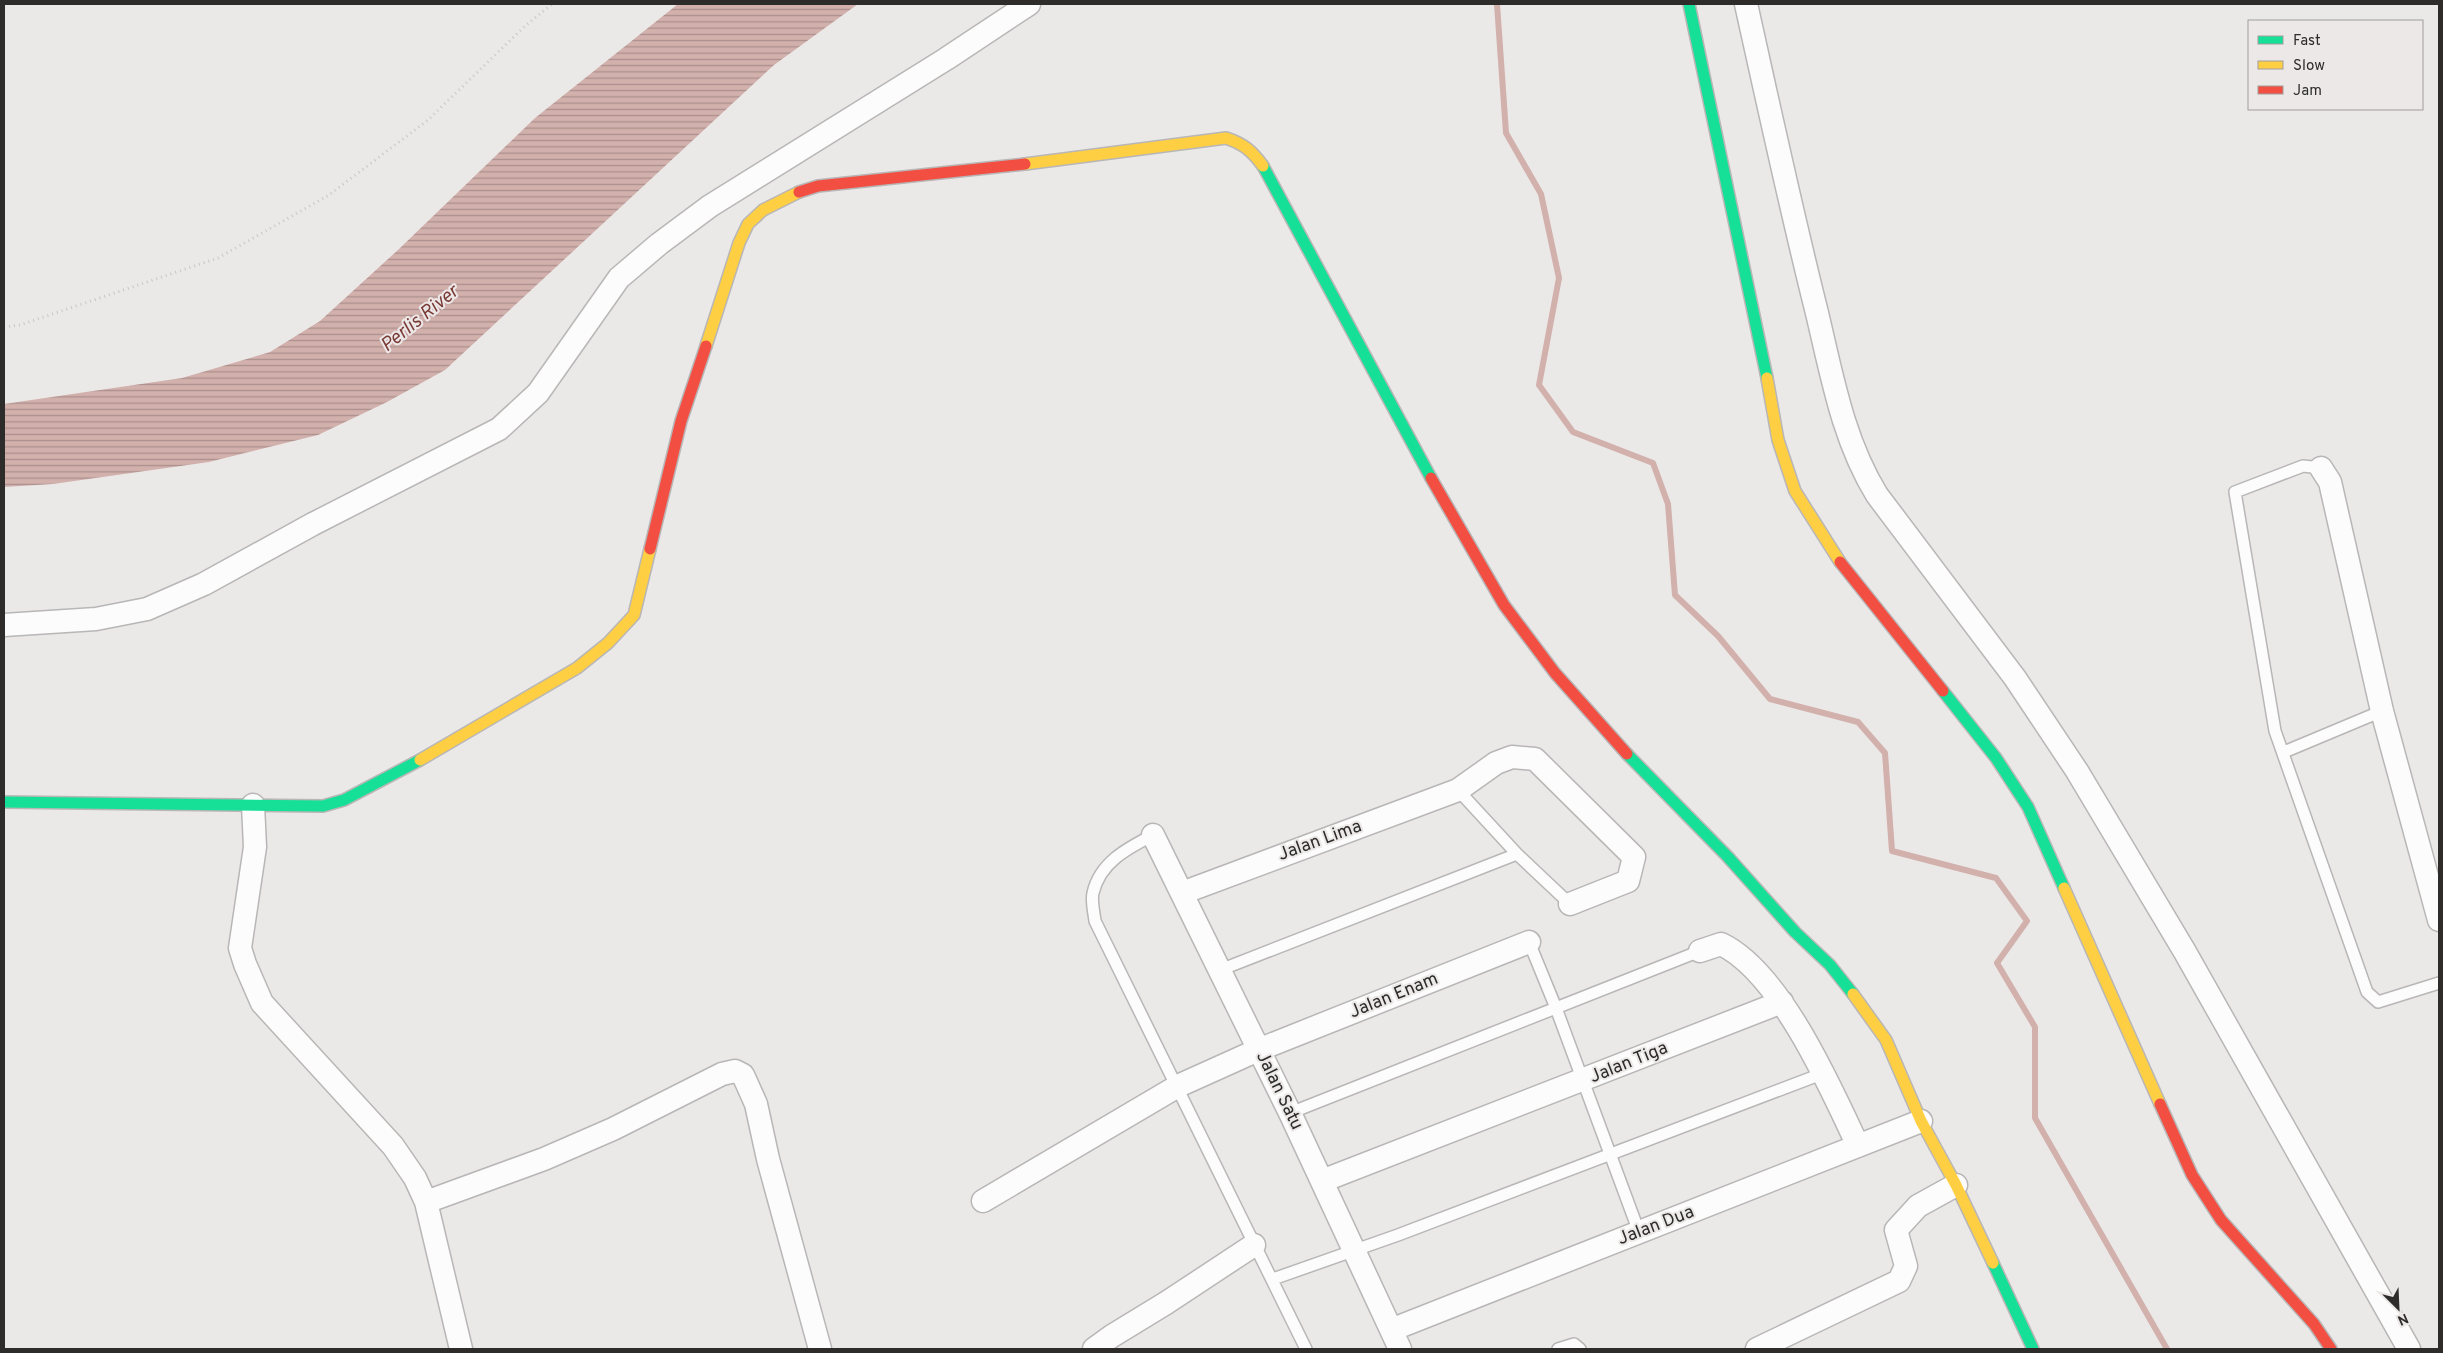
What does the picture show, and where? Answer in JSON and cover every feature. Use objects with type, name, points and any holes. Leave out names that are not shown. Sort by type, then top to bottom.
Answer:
[{"type":"street","points":[[4,625],[96,619],[148,609],[204,584],[313,524],[499,429],[538,393],[619,278],[659,244],[710,206],[946,59],[1029,4]]},
{"type":"street","points":[[1689,4],[1771,398],[1778,440],[1796,491],[1839,561],[1996,758],[2028,807],[2145,1074],[2192,1175],[2221,1220],[2314,1324],[2331,1349]]},
{"type":"street","points":[[1746,4],[1803,257],[1844,423],[1860,468],[1877,495],[2015,678],[2077,771],[2185,952],[2409,1349]]},
{"type":"street","points":[[4,802],[323,806],[344,800],[385,780],[578,668],[601,651],[634,615],[682,421],[738,243],[749,222],[766,209],[801,190],[818,186],[1050,161],[1226,138],[1241,143],[1251,150],[1269,174],[1285,209],[1370,367],[1481,568],[1504,605],[1555,673],[1620,747],[1728,857],[1795,932],[1830,965],[1865,1009],[1886,1040],[1921,1121],[1956,1185],[2033,1349]]},
{"type":"street","points":[[2321,468],[2330,482],[2382,711],[2439,920]]},
{"type":"street","points":[[1458,790],[1496,763],[1512,757],[1535,759],[1634,856],[1628,881],[1570,904]]},
{"type":"street","name":"Jalan Lima","points":[[1182,893],[1458,790]]},
{"type":"street","points":[[253,805],[255,847],[240,948],[262,1003],[393,1146],[415,1178],[426,1202],[461,1349]]},
{"type":"street","name":"Jalan Satu","points":[[1153,835],[1290,1114],[1395,1340]]},
{"type":"street","name":"Jalan Enam","points":[[983,1201],[1178,1086],[1258,1050],[1529,942]]},
{"type":"street","points":[[1700,951],[1721,944],[1734,950],[1782,1002],[1824,1073],[1858,1146]]},
{"type":"street","name":"Jalan Tiga","points":[[1322,1181],[1782,1002]]},
{"type":"street","points":[[426,1202],[544,1159],[613,1129],[722,1074],[735,1071],[744,1075],[756,1104],[768,1159],[820,1349]]},
{"type":"street","name":"Jalan Dua","points":[[1395,1340],[1639,1232],[1921,1121]]},
{"type":"street","points":[[1757,1349],[1899,1281],[1906,1266],[1896,1230],[1918,1206],[1956,1185]]},
{"type":"street","points":[[1094,1349],[1254,1245]]},
{"type":"lane","points":[[2321,468],[2303,466],[2236,492],[2275,731],[2284,752],[2367,992],[2378,1002],[2439,983]]},
{"type":"lane","points":[[2284,752],[2382,711]]},
{"type":"lane","points":[[1458,790],[1517,854],[1570,904]]},
{"type":"lane","points":[[1153,835],[1117,854],[1102,874],[1093,894],[1095,920],[1306,1349]]},
{"type":"lane","points":[[1220,970],[1517,854]]},
{"type":"lane","points":[[1529,942],[1556,1008],[1639,1232]]},
{"type":"lane","points":[[1290,1114],[1700,951]]},
{"type":"lane","points":[[1273,1279],[1610,1155],[1824,1073]]},
{"type":"lane","points":[[1558,1349],[1574,1344],[1580,1349]]},
{"type":"path","points":[[4,327],[20,325],[218,258],[329,195],[428,120],[525,26],[552,4]]},
{"type":"water","name":"Perlis River","points":[[678,4],[858,4],[774,65],[445,370],[387,402],[318,435],[209,462],[53,484],[4,487],[4,404],[182,378],[270,352],[320,321],[399,249],[535,118]]},
{"type":"waterway","points":[[1497,4],[1506,133],[1541,194],[1559,278],[1539,385],[1573,432],[1653,463],[1668,504],[1675,595],[1718,636],[1770,699],[1858,722],[1885,753],[1892,851],[1996,878],[2027,921],[1997,963],[2035,1027],[2035,1118],[2167,1349]]},
{"type":"traffic: fast","points":[[1689,4],[1767,378]]},
{"type":"traffic: fast","points":[[1263,166],[1431,478]]},
{"type":"traffic: fast","points":[[1943,691],[1996,758],[2028,807],[2064,888]]},
{"type":"traffic: fast","points":[[1627,754],[1728,857],[1795,932],[1830,965],[1853,994]]},
{"type":"traffic: fast","points":[[4,802],[323,806],[344,800],[420,760]]},
{"type":"traffic: fast","points":[[1993,1263],[2033,1349]]},
{"type":"traffic: slow","points":[[1025,164],[1226,138],[1247,149],[1263,166]]},
{"type":"traffic: slow","points":[[706,346],[739,243],[748,224],[763,210],[799,192]]},
{"type":"traffic: slow","points":[[1767,378],[1778,440],[1795,491],[1840,562]]},
{"type":"traffic: slow","points":[[420,760],[577,668],[608,643],[634,615],[650,549]]},
{"type":"traffic: slow","points":[[2064,888],[2160,1104]]},
{"type":"traffic: slow","points":[[1853,994],[1886,1040],[1921,1121],[1956,1185],[1993,1263]]},
{"type":"traffic: jam","points":[[799,192],[818,186],[1025,164]]},
{"type":"traffic: jam","points":[[650,549],[681,421],[706,346]]},
{"type":"traffic: jam","points":[[1431,478],[1504,605],[1555,673],[1627,754]]},
{"type":"traffic: jam","points":[[1840,562],[1943,691]]},
{"type":"traffic: jam","points":[[2160,1104],[2192,1175],[2221,1220],[2314,1324],[2331,1349]]}]
